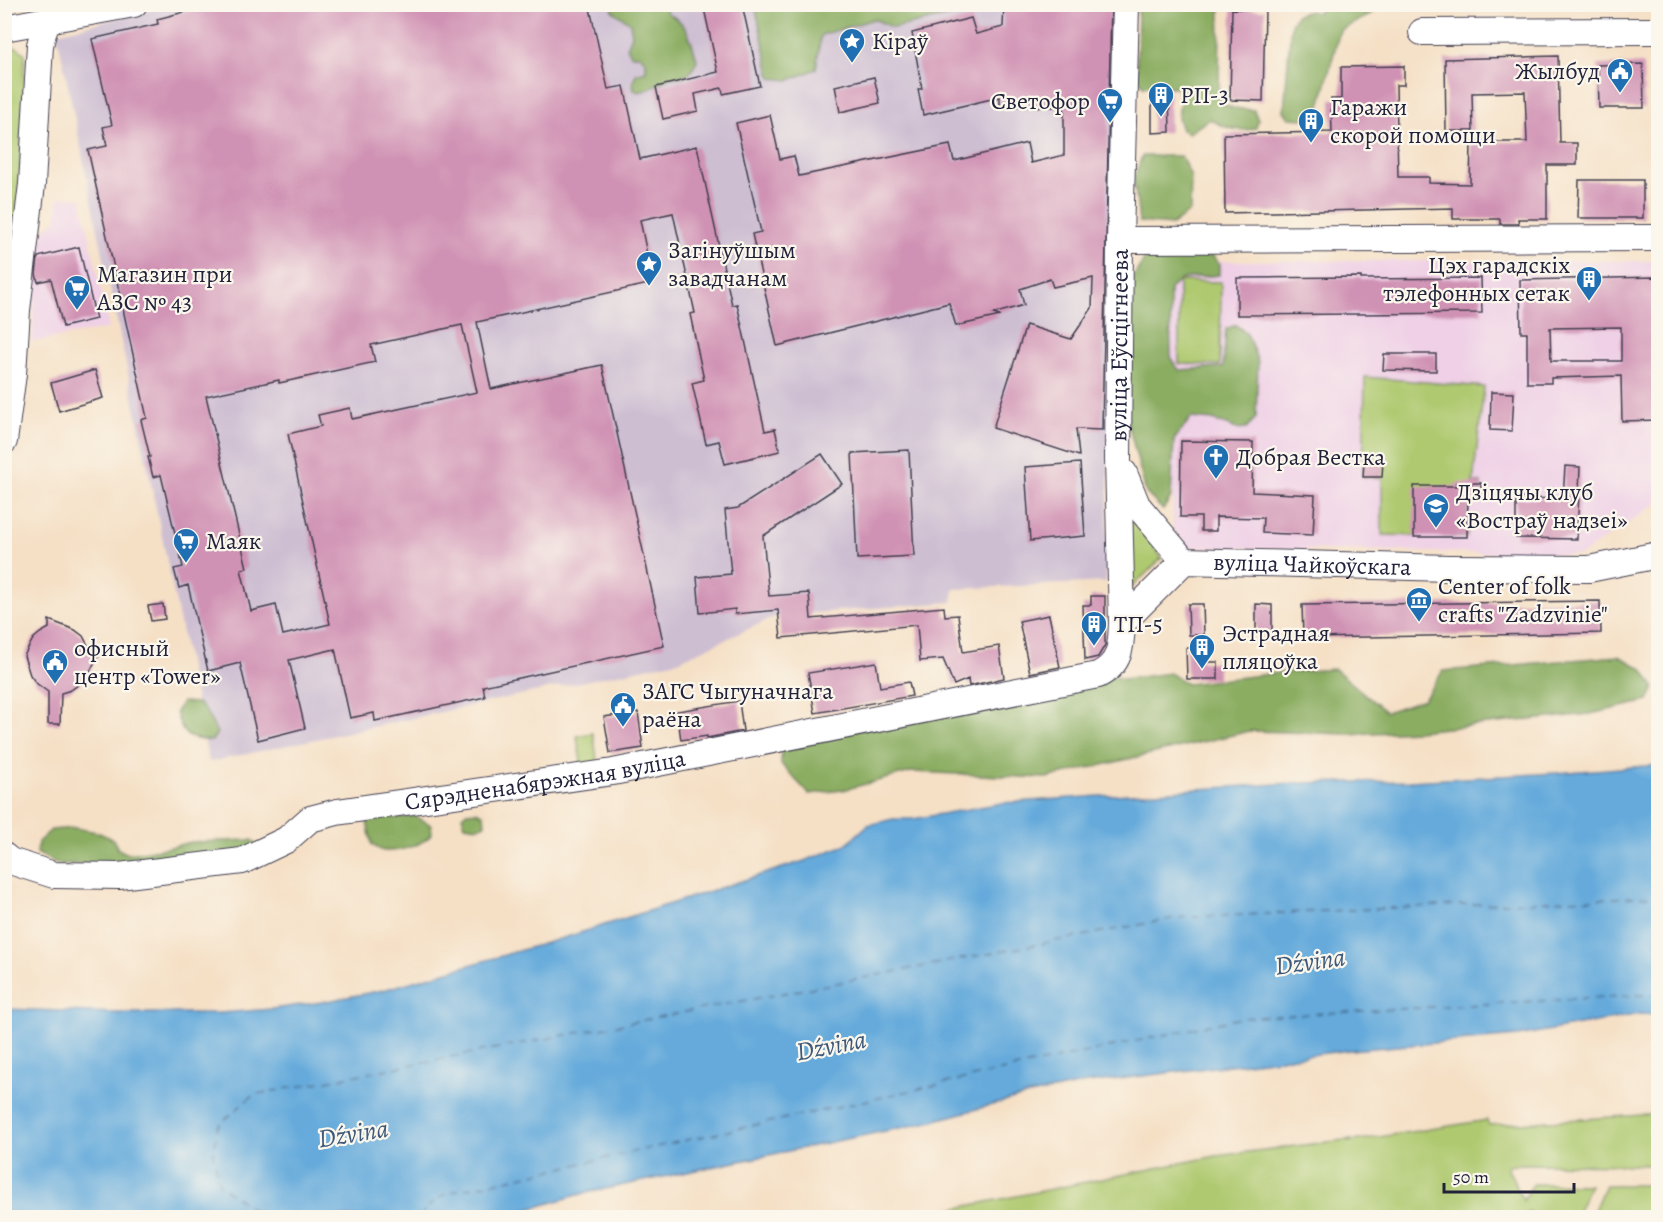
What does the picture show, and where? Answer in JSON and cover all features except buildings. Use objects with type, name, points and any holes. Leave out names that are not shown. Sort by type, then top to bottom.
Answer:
[{"type":"street","points":[[4,12],[36,25],[134,4]]},
{"type":"street","name":"вуліца Еўсцігнеева","points":[[1098,675],[1110,669],[1121,648],[1120,240],[1126,4]]},
{"type":"street","points":[[4,441],[32,184],[36,25]]},
{"type":"street","points":[[1422,32],[1659,31]]},
{"type":"street","points":[[1120,240],[1659,238]]},
{"type":"street","name":"вуліца Чайкоўскага","points":[[1119,459],[1137,505],[1184,561]]},
{"type":"street","name":"вуліца Чайкоўскага","points":[[1122,623],[1184,561],[1589,569],[1657,555]]},
{"type":"street","name":"Сярэдненабярэжная вуліца","points":[[4,856],[10,861],[54,874],[119,876],[242,861],[286,840],[310,819],[337,812],[613,772],[1098,675]]},
{"type":"shaded area","points":[[174,4],[1119,5],[1106,582],[954,589],[952,602],[777,616],[678,661],[209,762],[57,33]]},
{"type":"shaded area","points":[[59,197],[81,198],[109,328],[32,342],[36,254],[46,227],[56,221]]},
{"type":"shaded area","points":[[1170,261],[1658,261],[1658,503],[1581,555],[1188,547],[1173,529]]},
{"type":"green space","points":[[973,4],[973,11],[893,28],[874,19],[821,35],[816,69],[790,80],[771,78],[755,5]]},
{"type":"green space","points":[[1325,4],[1371,5],[1372,14],[1340,30],[1320,106],[1304,119],[1289,118],[1284,111],[1291,24],[1296,15],[1310,11],[1318,13]]},
{"type":"green space","points":[[612,5],[665,5],[667,13],[680,22],[690,38],[697,60],[692,71],[684,76],[669,78],[649,89],[639,92],[634,90],[633,81],[636,74],[646,71],[646,62],[640,55],[632,55],[627,48],[632,35],[630,23],[613,11]]},
{"type":"green space","points":[[1138,5],[1220,5],[1219,93],[1221,103],[1233,108],[1254,110],[1258,120],[1256,128],[1232,129],[1210,119],[1189,133],[1182,130],[1178,118],[1181,95],[1176,87],[1143,86],[1137,74]]},
{"type":"green space","points":[[4,47],[18,48],[25,54],[19,190],[5,302]]},
{"type":"green space","points":[[1142,156],[1181,156],[1191,177],[1190,211],[1172,225],[1139,222],[1134,178]]},
{"type":"green space","points":[[1213,256],[1219,264],[1219,275],[1182,279],[1170,289],[1171,359],[1179,370],[1223,367],[1226,329],[1236,325],[1247,334],[1258,362],[1256,418],[1246,428],[1237,429],[1213,420],[1191,418],[1174,440],[1171,497],[1163,510],[1146,493],[1127,419],[1132,279],[1145,258]]},
{"type":"green space","points":[[1179,281],[1221,282],[1220,365],[1179,364]]},
{"type":"green space","points":[[1365,377],[1484,387],[1473,482],[1481,483],[1481,497],[1468,497],[1467,537],[1382,535],[1382,478],[1363,477]]},
{"type":"green space","points":[[1130,515],[1162,558],[1131,588]]},
{"type":"green space","points":[[1619,656],[1643,669],[1654,687],[1648,701],[1590,714],[1417,731],[1349,734],[1250,731],[1046,778],[911,772],[843,790],[809,794],[781,764],[782,746],[1110,675],[1123,679],[1170,673],[1187,684],[1277,673],[1335,669],[1386,712],[1424,699],[1443,671]]},
{"type":"green space","points":[[182,702],[198,703],[205,710],[217,733],[212,741],[191,738],[183,732],[176,712]]},
{"type":"green space","points":[[593,733],[598,765],[582,768],[577,736]]},
{"type":"green space","points":[[476,811],[484,814],[485,824],[478,827],[465,825],[462,816],[467,812]]},
{"type":"green space","points":[[385,816],[393,818],[415,816],[431,825],[432,833],[411,847],[391,851],[382,850],[372,845],[367,822]]},
{"type":"green space","points":[[75,828],[97,832],[113,839],[118,849],[128,854],[191,842],[252,840],[256,843],[252,850],[142,864],[57,864],[37,853],[38,842],[51,830]]},
{"type":"green space","points":[[1658,1114],[1658,1165],[1520,1164],[1507,1166],[1523,1201],[1533,1184],[1590,1185],[1575,1217],[1542,1217],[1528,1212],[1530,1217],[937,1218],[955,1213],[927,1214],[1216,1156],[1352,1139],[1347,1142],[1487,1120],[1489,1125]]},
{"type":"green space","points":[[1605,1185],[1658,1185],[1658,1217],[1591,1217]]},
{"type":"water","name":"Dźvina","points":[[1658,765],[1658,1015],[1640,1014],[1518,1036],[1350,1050],[1087,1083],[1025,1096],[929,1122],[581,1194],[502,1217],[5,1217],[5,1009],[119,1013],[220,1013],[322,1002],[383,990],[570,936],[804,861],[845,845],[868,825],[893,819],[913,819],[1002,803],[1198,789],[1294,783],[1409,781]]},
{"type":"ferry route","points":[[265,1218],[220,1186],[213,1154],[218,1126],[253,1095],[1175,918],[1658,896]]},
{"type":"ferry route","points":[[420,1218],[425,1209],[447,1193],[1241,1018],[1658,994]]},
{"type":"place","name":"Кіраў","points":[[852,64]]},
{"type":"place","name":"Жылбуд","points":[[1620,94]]},
{"type":"place","name":"РП-3","points":[[1161,118]]},
{"type":"place","name":"Светофор","points":[[1110,124]]},
{"type":"place","name":"Гаражи скорой помощи","points":[[1311,144]]},
{"type":"place","name":"Загінуўшым завадчанам","points":[[649,287]]},
{"type":"place","name":"Цэх гарадскіх тэлефонных сетак","points":[[1589,302]]},
{"type":"place","name":"Магазин при АЗС № 43","points":[[77,311]]},
{"type":"place","name":"Добрая Вестка","points":[[1216,480]]},
{"type":"place","name":"Дзіцячы клуб «Востраў надзеі»","points":[[1436,529]]},
{"type":"place","name":"Маяк","points":[[186,564]]},
{"type":"place","name":"Center of folk crafts \"Zadzvinie\"","points":[[1419,623]]},
{"type":"place","name":"ТП-5","points":[[1094,647]]},
{"type":"place","name":"Эстрадная пляцоўка","points":[[1202,670]]},
{"type":"place","name":"офисный центр «Tower»","points":[[55,685]]},
{"type":"place","name":"ЗАГС Чыгуначнага раёна","points":[[623,728]]}]
